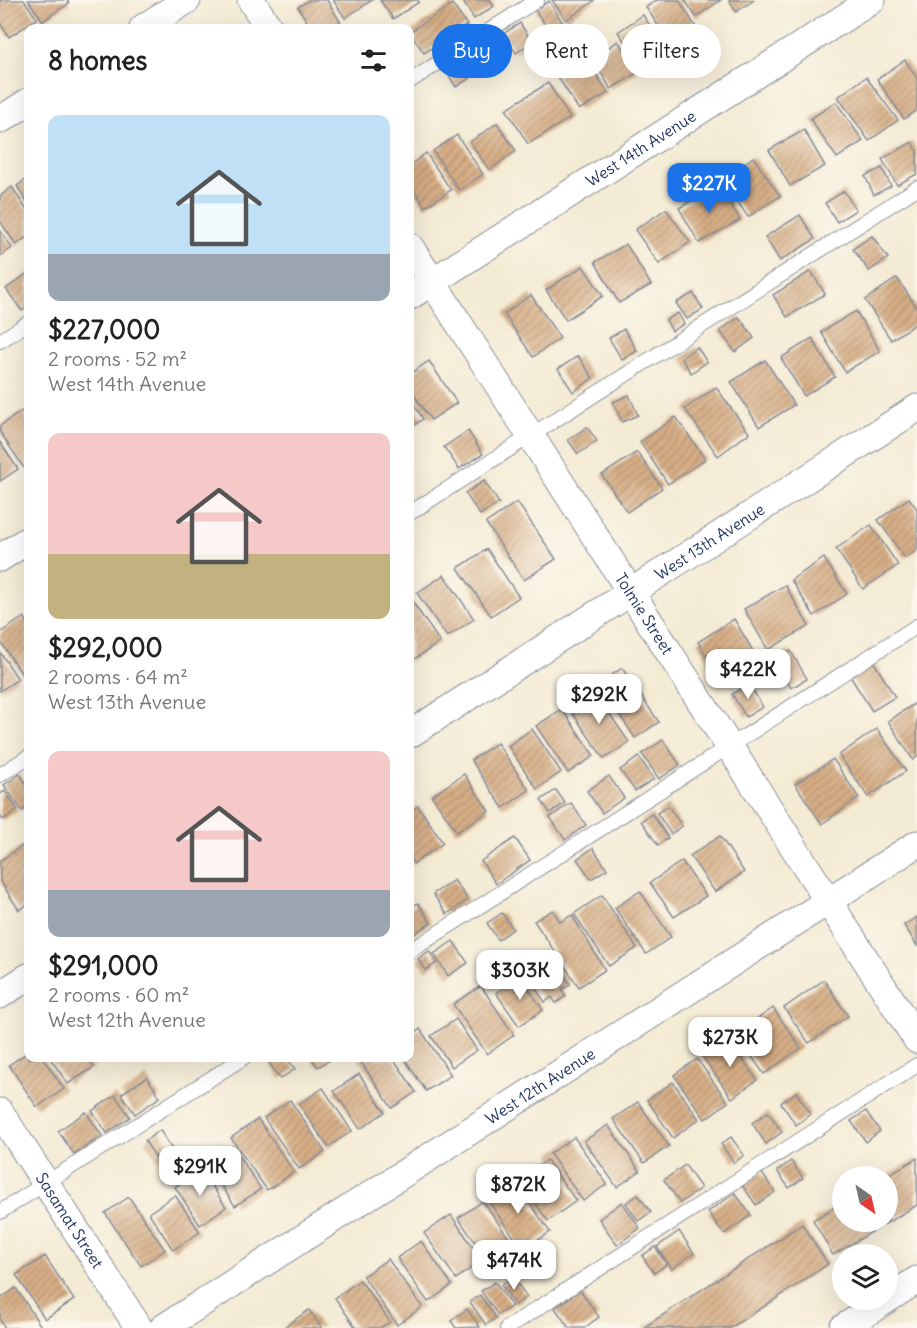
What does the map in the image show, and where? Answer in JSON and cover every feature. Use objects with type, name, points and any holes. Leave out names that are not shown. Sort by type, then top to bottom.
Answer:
[{"type":"street","points":[[149,24],[187,0]]},
{"type":"street","points":[[251,0],[266,24]]},
{"type":"street","name":"West 14th Avenue","points":[[421,289],[872,0]]},
{"type":"street","points":[[0,120],[24,105]]},
{"type":"street","name":"Tolmie Street","points":[[414,262],[421,289],[530,435],[917,1040]]},
{"type":"street","name":"West 13th Avenue","points":[[414,731],[917,408]]},
{"type":"street","points":[[0,558],[24,543]]},
{"type":"street","name":"West 12th Avenue","points":[[163,1328],[917,844]]},
{"type":"street","points":[[0,995],[24,980]]},
{"type":"street","name":"Sasamat Street","points":[[0,1112],[139,1328]]},
{"type":"street","points":[[843,1328],[917,1280]]},
{"type":"lane","points":[[414,78],[537,0]]},
{"type":"lane","points":[[414,510],[917,188]]},
{"type":"lane","points":[[0,341],[24,326]]},
{"type":"lane","points":[[414,948],[917,626]]},
{"type":"lane","points":[[0,775],[24,760]]},
{"type":"lane","points":[[0,1212],[237,1062]]},
{"type":"lane","points":[[507,1328],[917,1065]]},
{"type":"building","points":[[0,0],[24,0],[37,19],[29,24],[24,24],[24,27],[9,37],[0,23]]},
{"type":"building","points":[[28,0],[67,0],[69,3],[43,21]]},
{"type":"building","points":[[309,0],[327,0],[342,24],[309,24],[298,7]]},
{"type":"building","points":[[333,0],[372,0],[345,18]]},
{"type":"building","points":[[380,0],[418,0],[419,2],[393,19]]},
{"type":"building","points":[[462,0],[490,0],[494,6],[474,19]]},
{"type":"building","points":[[552,0],[593,0],[594,1],[566,20]]},
{"type":"building","points":[[657,0],[679,0],[694,24],[657,24],[646,7]]},
{"type":"building","points":[[685,0],[721,0],[696,17]]},
{"type":"building","points":[[729,0],[754,0],[736,12]]},
{"type":"building","points":[[549,1],[563,23],[545,24],[535,10]]},
{"type":"building","points":[[452,4],[466,24],[432,24],[432,48],[424,53],[414,38],[414,29]]},
{"type":"building","points":[[643,15],[649,24],[630,24]]},
{"type":"building","points":[[520,23],[524,29],[524,48],[516,53],[512,47],[512,28]]},
{"type":"building","points":[[618,41],[621,46],[621,78],[628,78],[611,89],[604,78],[609,78],[609,47]]},
{"type":"building","points":[[905,60],[917,78],[917,110],[904,119],[877,79]]},
{"type":"building","points":[[866,77],[898,120],[869,141],[838,97]]},
{"type":"building","points":[[450,78],[470,78],[456,87]]},
{"type":"building","points":[[559,78],[599,78],[608,93],[579,110]]},
{"type":"building","points":[[548,83],[570,118],[528,144],[506,109]]},
{"type":"building","points":[[836,102],[863,141],[837,158],[810,119]]},
{"type":"building","points":[[497,123],[516,151],[489,170],[470,142]]},
{"type":"building","points":[[804,130],[825,166],[790,186],[769,150]]},
{"type":"building","points":[[457,135],[483,174],[459,190],[433,151]]},
{"type":"building","points":[[912,142],[917,151],[917,174],[897,185],[882,159]]},
{"type":"building","points":[[426,153],[451,190],[425,207],[414,190],[414,162]]},
{"type":"building","points":[[753,157],[780,196],[748,217],[722,179]]},
{"type":"building","points":[[882,168],[891,186],[874,195],[865,176]]},
{"type":"building","points":[[24,181],[24,197],[17,186]]},
{"type":"building","points":[[719,185],[740,220],[699,243],[679,208]]},
{"type":"building","points":[[12,187],[24,206],[24,239],[16,245],[0,221],[0,196]]},
{"type":"building","points":[[844,191],[856,210],[837,222],[825,203]]},
{"type":"building","points":[[666,209],[690,242],[659,264],[635,230]]},
{"type":"building","points":[[800,215],[815,239],[780,261],[765,237]]},
{"type":"building","points":[[0,230],[12,248],[0,256]]},
{"type":"building","points":[[872,236],[888,258],[869,271],[853,249]]},
{"type":"building","points":[[626,244],[651,285],[619,303],[595,262]]},
{"type":"building","points":[[583,266],[603,296],[566,320],[546,290]]},
{"type":"building","points":[[811,271],[825,294],[787,317],[773,295]]},
{"type":"building","points":[[24,276],[24,310],[22,311],[6,289]]},
{"type":"building","points":[[897,278],[917,308],[917,323],[891,340],[865,300]]},
{"type":"building","points":[[693,293],[703,309],[687,319],[676,303]]},
{"type":"building","points":[[531,295],[560,338],[533,357],[504,314]]},
{"type":"building","points":[[856,311],[880,351],[845,372],[821,332]]},
{"type":"building","points":[[678,313],[684,324],[672,331],[666,320]]},
{"type":"building","points":[[739,317],[754,338],[735,352],[720,331]]},
{"type":"building","points":[[624,329],[637,351],[622,360],[609,338]]},
{"type":"building","points":[[812,338],[835,377],[804,396],[781,358]]},
{"type":"building","points":[[697,347],[707,362],[691,373],[681,358]]},
{"type":"building","points":[[578,356],[593,378],[573,392],[558,369]]},
{"type":"building","points":[[765,360],[794,405],[759,427],[731,382]]},
{"type":"building","points":[[429,361],[457,403],[431,420],[414,395],[414,371]]},
{"type":"building","points":[[716,387],[749,433],[718,456],[685,409]]},
{"type":"building","points":[[629,395],[638,415],[622,422],[613,402]]},
{"type":"building","points":[[414,404],[423,419],[414,425]]},
{"type":"building","points":[[22,411],[24,414],[24,468],[0,432],[0,426]]},
{"type":"building","points":[[676,417],[705,459],[668,484],[640,442]]},
{"type":"building","points":[[587,427],[597,441],[578,454],[568,440]]},
{"type":"building","points":[[468,431],[483,454],[459,469],[444,447]]},
{"type":"building","points":[[0,442],[18,469],[0,481]]},
{"type":"building","points":[[637,452],[662,488],[627,512],[602,475]]},
{"type":"building","points":[[484,481],[499,503],[480,515],[465,493]]},
{"type":"building","points":[[909,498],[917,509],[917,550],[905,558],[878,520]]},
{"type":"building","points":[[517,502],[556,559],[524,580],[486,523]]},
{"type":"building","points":[[871,525],[898,565],[863,589],[836,549]]},
{"type":"building","points":[[487,549],[519,597],[491,616],[458,568]]},
{"type":"building","points":[[824,558],[847,594],[814,616],[791,580]]},
{"type":"building","points":[[444,575],[474,619],[447,637],[417,593]]},
{"type":"building","points":[[785,585],[809,626],[768,650],[744,609]]},
{"type":"building","points":[[414,604],[440,642],[414,659]]},
{"type":"building","points":[[24,617],[24,677],[0,641],[0,633]]},
{"type":"building","points":[[734,619],[753,651],[717,673],[698,642]]},
{"type":"building","points":[[791,651],[807,679],[791,688],[776,660]]},
{"type":"building","points":[[0,652],[18,679],[0,691]]},
{"type":"building","points":[[872,659],[895,697],[872,711],[848,673]]},
{"type":"building","points":[[622,668],[659,722],[635,738],[599,684]]},
{"type":"building","points":[[749,684],[763,707],[746,717],[732,694]]},
{"type":"building","points":[[594,691],[629,742],[604,759],[569,708]]},
{"type":"building","points":[[917,702],[917,757],[913,760],[888,721]]},
{"type":"building","points":[[562,709],[594,756],[568,773],[536,726]]},
{"type":"building","points":[[532,729],[561,772],[537,789],[508,746]]},
{"type":"building","points":[[877,729],[906,771],[868,797],[839,755]]},
{"type":"building","points":[[663,740],[680,765],[659,779],[642,754]]},
{"type":"building","points":[[497,743],[529,790],[503,808],[471,760]]},
{"type":"building","points":[[639,757],[654,779],[635,791],[620,770]]},
{"type":"building","points":[[833,759],[859,798],[822,824],[795,784]]},
{"type":"building","points":[[20,774],[24,780],[24,810],[22,811],[4,785]]},
{"type":"building","points":[[464,774],[489,811],[457,832],[432,796]]},
{"type":"building","points":[[609,776],[624,798],[602,813],[587,791]]},
{"type":"building","points":[[556,790],[565,803],[550,813],[541,800]]},
{"type":"building","points":[[5,791],[18,810],[3,820],[0,816],[0,794]]},
{"type":"building","points":[[571,803],[586,825],[565,840],[550,817]]},
{"type":"building","points":[[418,806],[443,843],[414,863],[414,809]]},
{"type":"building","points":[[668,806],[682,826],[671,834],[657,813]]},
{"type":"building","points":[[652,814],[668,838],[658,845],[641,821]]},
{"type":"building","points":[[720,836],[744,872],[715,892],[690,856]]},
{"type":"building","points":[[515,838],[530,860],[496,884],[481,861]]},
{"type":"building","points":[[24,845],[24,907],[19,910],[0,881],[0,861]]},
{"type":"building","points":[[593,848],[607,869],[591,879],[577,859]]},
{"type":"building","points":[[682,861],[706,896],[674,917],[650,883]]},
{"type":"building","points":[[454,880],[468,900],[447,914],[433,894]]},
{"type":"building","points":[[640,891],[671,937],[646,954],[615,908]]},
{"type":"building","points":[[602,895],[637,948],[609,966],[574,914]]},
{"type":"building","points":[[418,903],[431,923],[414,934],[414,906]]},
{"type":"building","points":[[553,910],[560,922],[572,915],[605,970],[579,987],[534,921]]},
{"type":"building","points":[[502,913],[513,929],[498,940],[487,923]]},
{"type":"building","points":[[917,917],[917,946],[904,925]]},
{"type":"building","points":[[453,941],[468,963],[448,976],[434,954]]},
{"type":"building","points":[[429,951],[437,963],[426,970],[418,959]]},
{"type":"building","points":[[549,952],[570,984],[562,990],[566,996],[556,1003],[552,997],[545,1002],[523,970]]},
{"type":"building","points":[[520,976],[543,1010],[519,1026],[496,993]]},
{"type":"building","points":[[824,980],[848,1016],[809,1043],[784,1008]]},
{"type":"building","points":[[481,986],[514,1035],[487,1054],[453,1004]]},
{"type":"building","points":[[773,1008],[801,1048],[764,1074],[736,1034]]},
{"type":"building","points":[[456,1019],[477,1050],[452,1067],[431,1036]]},
{"type":"building","points":[[420,1029],[451,1075],[426,1091],[407,1062],[414,1062],[414,1034]]},
{"type":"building","points":[[728,1038],[757,1080],[732,1098],[702,1056]]},
{"type":"building","points":[[24,1055],[24,1062],[46,1062],[64,1089],[37,1107],[9,1065]]},
{"type":"building","points":[[697,1059],[728,1102],[705,1119],[674,1075]]},
{"type":"building","points":[[53,1062],[91,1062],[94,1067],[68,1084]]},
{"type":"building","points":[[269,1062],[290,1062],[295,1069],[280,1079]]},
{"type":"building","points":[[314,1062],[327,1062],[318,1067]]},
{"type":"building","points":[[361,1062],[396,1062],[416,1092],[392,1108]]},
{"type":"building","points":[[359,1074],[385,1112],[360,1129],[334,1091]]},
{"type":"building","points":[[147,1077],[160,1097],[135,1114],[121,1094]]},
{"type":"building","points":[[673,1082],[699,1119],[673,1138],[647,1100]]},
{"type":"building","points":[[323,1088],[352,1131],[328,1147],[299,1104]]},
{"type":"building","points":[[796,1092],[811,1114],[796,1125],[781,1103]]},
{"type":"building","points":[[115,1095],[130,1117],[107,1133],[92,1111]]},
{"type":"building","points":[[290,1100],[325,1152],[299,1169],[264,1118]]},
{"type":"building","points":[[638,1102],[669,1146],[644,1163],[613,1119]]},
{"type":"building","points":[[866,1111],[880,1131],[866,1142],[851,1121]]},
{"type":"building","points":[[86,1112],[102,1136],[74,1154],[58,1131]]},
{"type":"building","points":[[768,1112],[782,1132],[766,1144],[752,1123]]},
{"type":"building","points":[[258,1119],[294,1172],[267,1190],[231,1138]]},
{"type":"building","points":[[608,1125],[640,1171],[617,1187],[584,1141]]},
{"type":"building","points":[[160,1130],[173,1151],[158,1161],[145,1141]]},
{"type":"building","points":[[574,1137],[607,1184],[583,1201],[550,1154]]},
{"type":"building","points":[[731,1137],[744,1155],[734,1163],[721,1144]]},
{"type":"building","points":[[232,1146],[261,1189],[235,1206],[206,1163]]},
{"type":"building","points":[[917,1158],[917,1205],[898,1216],[898,1169]]},
{"type":"building","points":[[547,1160],[576,1201],[548,1221],[519,1180]]},
{"type":"building","points":[[791,1161],[803,1178],[789,1188],[777,1171]]},
{"type":"building","points":[[685,1165],[701,1188],[680,1203],[664,1180]]},
{"type":"building","points":[[201,1169],[226,1207],[200,1225],[175,1187]]},
{"type":"building","points":[[761,1172],[775,1192],[756,1205],[742,1185]]},
{"type":"building","points":[[514,1180],[550,1232],[523,1250],[487,1199]]},
{"type":"building","points":[[735,1193],[751,1215],[724,1234],[708,1212]]},
{"type":"building","points":[[175,1195],[200,1232],[173,1250],[149,1213]]},
{"type":"building","points":[[638,1195],[651,1212],[638,1221],[626,1203]]},
{"type":"building","points":[[129,1197],[165,1250],[141,1266],[105,1213]]},
{"type":"building","points":[[483,1201],[515,1247],[491,1264],[458,1218]]},
{"type":"building","points":[[622,1202],[640,1228],[617,1245],[599,1219]]},
{"type":"building","points":[[832,1209],[832,1232],[872,1232],[851,1244],[832,1244],[832,1253],[813,1220]]},
{"type":"building","points":[[451,1215],[482,1260],[456,1279],[424,1233]]},
{"type":"building","points":[[802,1224],[828,1264],[771,1302],[730,1328],[643,1328]]},
{"type":"building","points":[[679,1231],[694,1253],[672,1269],[657,1247]]},
{"type":"building","points":[[421,1241],[452,1285],[428,1302],[397,1258]]},
{"type":"building","points":[[655,1247],[667,1264],[654,1273],[642,1256]]},
{"type":"building","points":[[45,1256],[74,1300],[45,1319],[16,1275]]},
{"type":"building","points":[[388,1259],[422,1307],[397,1325],[363,1276]]},
{"type":"building","points":[[513,1277],[527,1297],[515,1305],[501,1285]]},
{"type":"building","points":[[360,1280],[390,1322],[380,1328],[356,1328],[335,1298]]},
{"type":"building","points":[[495,1282],[512,1306],[498,1315],[481,1291]]},
{"type":"building","points":[[16,1288],[42,1328],[5,1328],[0,1320],[0,1299]]},
{"type":"building","points":[[580,1290],[599,1317],[584,1328],[569,1328],[555,1308]]},
{"type":"building","points":[[480,1295],[496,1318],[486,1325],[470,1302]]},
{"type":"building","points":[[467,1309],[480,1327],[456,1328],[451,1321]]},
{"type":"building","points":[[309,1310],[322,1328],[283,1328]]}]
